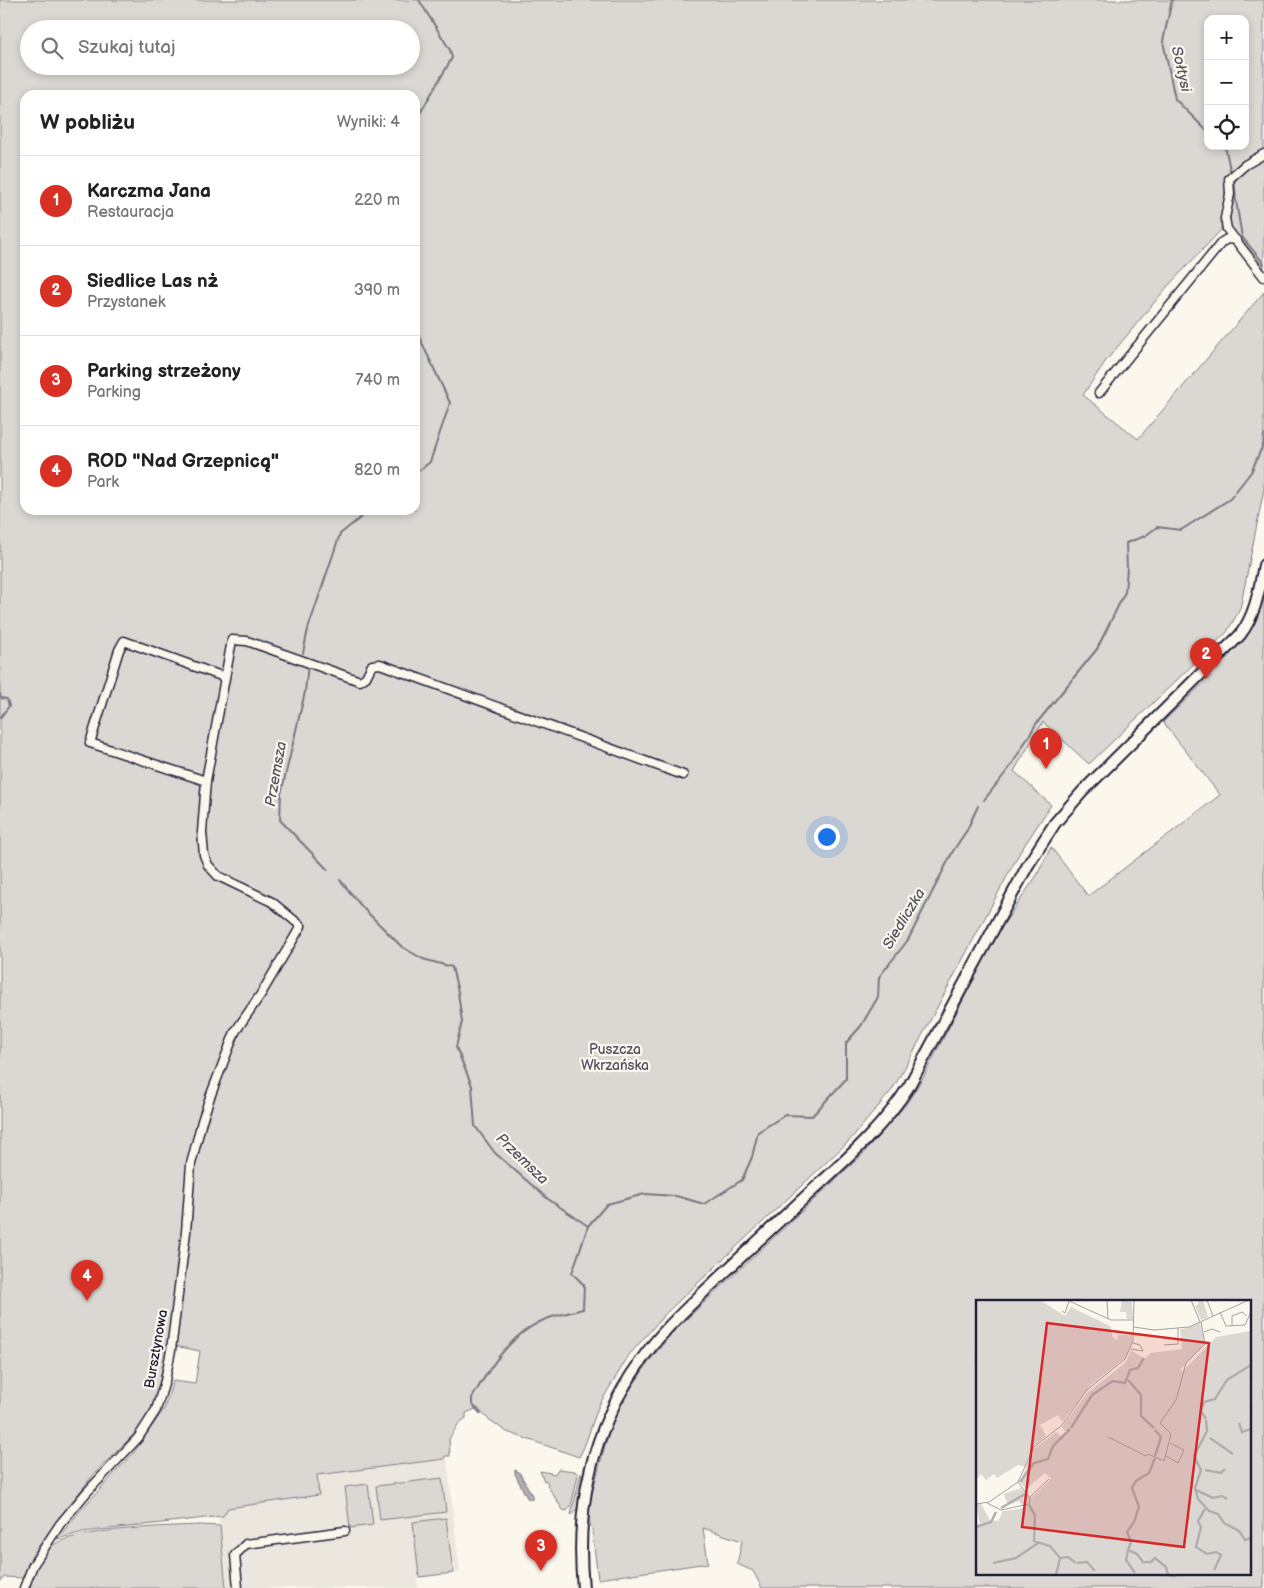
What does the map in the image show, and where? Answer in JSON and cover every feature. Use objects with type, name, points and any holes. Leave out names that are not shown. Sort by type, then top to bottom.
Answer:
[{"type":"street","points":[[1264,154],[1244,165],[1229,178],[1230,194],[1225,218],[1227,229],[1264,277]]},
{"type":"street","points":[[1099,392],[1222,242],[1236,240]]},
{"type":"street","points":[[583,1588],[582,1513],[587,1481],[605,1424],[617,1398],[640,1361],[652,1345],[683,1312],[838,1168],[894,1109],[909,1086],[1028,865],[1055,823],[1083,791],[1240,635],[1250,620],[1256,606],[1264,565]]},
{"type":"street","points":[[224,677],[124,641],[119,650],[90,742],[206,781],[232,640],[247,641],[360,681],[366,677],[372,665],[380,664],[682,775]]},
{"type":"street","name":"Bursztynowa","points":[[24,1588],[33,1565],[60,1524],[92,1487],[135,1443],[156,1410],[165,1381],[172,1340],[186,1232],[190,1164],[199,1131],[210,1096],[235,1032],[261,994],[300,926],[272,902],[218,876],[208,865],[204,856],[202,832],[206,781]]},
{"type":"street","points":[[238,1588],[235,1555],[246,1544],[346,1531]]},
{"type":"shaded area","points":[[447,1459],[460,1572],[417,1578],[418,1588],[226,1588],[219,1517],[224,1516],[228,1508],[319,1495],[317,1475]]},
{"type":"shaded area","points":[[515,1470],[519,1472],[532,1495],[532,1500],[527,1498],[515,1474]]},
{"type":"green space","name":"Puszcza Wkrzańska","points":[[0,0],[1264,0],[1264,150],[1227,175],[1221,230],[1167,287],[1105,362],[1083,395],[1138,439],[1264,292],[1264,489],[1240,609],[1227,632],[1089,764],[1043,722],[1014,771],[1051,805],[1020,852],[892,1090],[850,1140],[666,1313],[629,1355],[599,1405],[579,1457],[507,1432],[487,1418],[478,1408],[466,1413],[466,1418],[459,1423],[449,1439],[450,1456],[445,1456],[445,1459],[317,1475],[319,1495],[228,1508],[223,1516],[83,1532],[57,1539],[135,1451],[164,1409],[173,1381],[195,1384],[200,1351],[175,1346],[183,1290],[199,1123],[187,1163],[181,1249],[173,1312],[159,1386],[153,1405],[146,1422],[94,1474],[53,1526],[31,1557],[23,1578],[4,1577],[0,1582]]},
{"type":"green space","points":[[1264,159],[1264,273],[1234,230],[1230,230],[1231,205],[1236,195],[1235,182],[1237,174]]},
{"type":"green space","points":[[1264,589],[1264,1588],[762,1588],[753,1571],[737,1564],[742,1541],[703,1528],[708,1563],[598,1579],[592,1529],[589,1520],[590,1501],[606,1442],[620,1405],[650,1360],[675,1330],[863,1154],[907,1103],[924,1076],[997,934],[1037,875],[1051,847],[1088,896],[1220,795],[1163,722],[1214,673],[1251,629],[1258,613]]},
{"type":"green space","points":[[558,1469],[575,1471],[578,1475],[571,1506],[567,1511],[563,1510],[547,1485],[546,1480],[544,1481],[540,1471],[555,1474]]},
{"type":"green space","points":[[581,1473],[583,1483],[582,1496],[575,1512],[571,1515]]},
{"type":"green space","points":[[442,1478],[446,1512],[380,1520],[376,1486]]},
{"type":"green space","points":[[368,1484],[373,1525],[350,1528],[345,1487]]},
{"type":"green space","points":[[446,1518],[453,1573],[419,1577],[413,1522]]},
{"type":"green space","points":[[201,1525],[220,1526],[226,1588],[30,1588],[45,1553],[53,1545],[64,1540],[81,1535],[124,1529]]},
{"type":"waterway","name":"Przemsza","points":[[419,0],[450,50],[452,58],[420,113]]},
{"type":"waterway","name":"Sołtysi","points":[[1172,0],[1163,41],[1175,99],[1204,128]]},
{"type":"waterway","name":"Sołtysi","points":[[1226,150],[1230,170]]},
{"type":"waterway","name":"Sołtysi","points":[[1233,183],[1242,237],[1264,264]]},
{"type":"waterway","name":"Przemsza","points":[[420,339],[450,403],[430,462],[420,470]]},
{"type":"waterway","name":"Siedliczka","points":[[984,800],[1011,766],[1036,724],[1097,649],[1125,592],[1127,568],[1126,543],[1145,536],[1157,527],[1181,530],[1230,499],[1251,472],[1263,445],[1264,435]]},
{"type":"waterway","name":"Przemsza","points":[[303,653],[308,629],[340,534],[364,515]]},
{"type":"waterway","name":"Przemsza","points":[[308,664],[305,692],[281,794],[280,820],[328,870]]},
{"type":"waterway","points":[[0,694],[1,698],[7,699],[9,706],[0,718]]},
{"type":"waterway","name":"Siedliczka","points":[[481,1414],[472,1404],[472,1398],[486,1374],[503,1351],[536,1324],[583,1309],[584,1285],[572,1273],[588,1226],[607,1204],[645,1194],[676,1196],[704,1204],[742,1180],[752,1157],[758,1132],[785,1115],[812,1116],[846,1079],[846,1043],[861,1026],[878,997],[879,977],[908,940],[978,806]]},
{"type":"waterway","name":"Przemsza","points":[[340,880],[363,908],[402,947],[423,959],[452,967],[462,1022],[456,1047],[472,1086],[475,1126],[495,1153],[548,1199],[588,1226]]},
{"type":"place","name":"Siedlice Las nż","points":[[1206,679]]},
{"type":"place","name":"Karczma Jana","points":[[1046,769]]},
{"type":"place","name":"ROD \"Nad Grzepnicą\"","points":[[87,1301]]},
{"type":"place","name":"Parking strzeżony","points":[[541,1571]]}]
